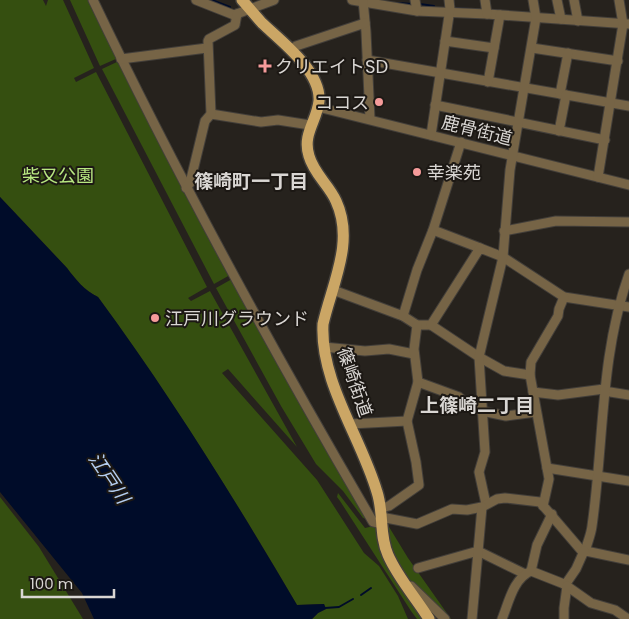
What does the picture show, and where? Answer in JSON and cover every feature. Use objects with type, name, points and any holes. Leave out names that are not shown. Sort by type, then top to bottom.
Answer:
[{"type":"main road","points":[[242,0],[302,60],[315,83],[319,99],[318,106]]},
{"type":"main road","name":"篠崎街道","points":[[318,106],[307,138],[308,155],[316,172],[336,201],[343,227],[340,266],[323,324],[324,347],[334,385],[370,469],[381,516],[385,549],[398,573],[429,619]]},
{"type":"street","points":[[93,0],[186,188],[235,281],[373,522],[389,506],[419,485],[407,421],[418,382],[414,354],[417,325]]},
{"type":"street","points":[[196,0],[233,14],[250,10],[274,0]]},
{"type":"street","points":[[352,0],[417,11],[626,24]]},
{"type":"street","points":[[415,0],[417,11]]},
{"type":"street","points":[[431,135],[450,12],[448,0]]},
{"type":"street","points":[[485,0],[487,14]]},
{"type":"street","points":[[472,619],[484,506],[480,472],[485,452],[479,357],[504,257],[504,231],[512,155],[536,18],[533,0]]},
{"type":"street","points":[[557,0],[561,19]]},
{"type":"street","points":[[574,0],[578,21]]},
{"type":"street","points":[[598,177],[626,24],[619,0]]},
{"type":"street","points":[[363,1],[370,119]]},
{"type":"street","points":[[186,188],[190,183],[205,122],[211,114],[207,48],[209,39],[235,25],[233,14]]},
{"type":"street","points":[[488,82],[500,15]]},
{"type":"street","points":[[292,49],[365,23]]},
{"type":"street","points":[[445,41],[494,48]]},
{"type":"street","points":[[121,59],[207,48]]},
{"type":"street","points":[[532,48],[618,61]]},
{"type":"street","points":[[559,131],[568,53]]},
{"type":"street","points":[[367,60],[629,106]]},
{"type":"street","points":[[435,105],[605,140]]},
{"type":"street","name":"鹿骨街道","points":[[318,106],[629,185]]},
{"type":"street","points":[[211,114],[261,122],[278,120],[310,125]]},
{"type":"street","points":[[403,316],[461,142]]},
{"type":"street","points":[[504,231],[556,221],[629,222]]},
{"type":"street","points":[[433,230],[504,257],[564,297],[629,307]]},
{"type":"street","points":[[431,325],[480,248]]},
{"type":"street","points":[[564,619],[566,585],[576,569],[592,528],[604,390],[619,306],[629,274]]},
{"type":"street","points":[[333,290],[403,316],[417,325],[431,325],[504,371],[530,375]]},
{"type":"street","points":[[543,506],[549,479],[532,392],[531,362],[558,316],[558,309],[564,297]]},
{"type":"street","points":[[324,347],[365,351],[388,348],[414,354]]},
{"type":"street","points":[[418,382],[459,397],[469,406],[482,411],[506,416],[536,412]]},
{"type":"street","points":[[532,392],[558,395],[604,390],[629,395]]},
{"type":"street","points":[[350,424],[407,421]]},
{"type":"street","points":[[547,468],[629,481]]},
{"type":"street","points":[[381,516],[417,524],[452,509],[467,510],[505,498],[540,502],[552,514],[565,533],[584,551],[629,560]]},
{"type":"street","points":[[502,619],[516,584],[528,573],[537,545],[552,514]]},
{"type":"street","points":[[418,568],[478,551],[528,573],[566,585],[591,603],[615,610],[628,619]]},
{"type":"street","points":[[398,573],[445,619]]},
{"type":"green space","name":"柴又公園","points":[[0,0],[43,0],[46,6],[48,0],[63,0],[94,68],[74,78],[76,82],[96,72],[207,287],[188,298],[191,301],[210,291],[297,447],[228,369],[222,373],[317,480],[364,553],[379,566],[398,596],[408,619],[312,619],[326,609],[324,604],[297,605],[201,448],[151,372],[98,297],[74,277],[0,197]]},
{"type":"green space","points":[[70,0],[90,0],[118,58],[100,66]]},
{"type":"green space","points":[[119,61],[230,275],[214,284],[102,69]]},
{"type":"green space","points":[[232,279],[367,519],[363,518],[343,491],[316,464],[281,406],[216,288]]},
{"type":"green space","points":[[338,493],[365,528],[377,527],[424,619],[417,619],[411,611],[337,497]]},
{"type":"green space","points":[[0,497],[39,547],[83,619],[0,619]]},
{"type":"green space","points":[[386,522],[408,558],[451,619],[446,618],[401,571],[391,555]]},
{"type":"water","name":"江戸川","points":[[0,197],[74,277],[98,297],[125,334],[201,448],[297,605],[324,604],[326,609],[312,619],[94,619],[82,593],[0,492]]},
{"type":"waterway","points":[[212,0],[230,7]]},
{"type":"waterway","points":[[398,3],[412,4]]},
{"type":"waterway","points":[[420,4],[434,6]]},
{"type":"waterway","points":[[455,8],[470,9]]},
{"type":"waterway","points":[[361,595],[371,588]]},
{"type":"waterway","points":[[325,608],[339,607],[353,599]]},
{"type":"place","name":"クリエイトSD","points":[[265,66]]},
{"type":"place","name":"ココス","points":[[379,102]]},
{"type":"place","name":"幸楽苑","points":[[417,172]]},
{"type":"place","name":"江戸川グラウンド","points":[[155,318]]},
{"type":"district","name":"篠崎町一丁目","points":[[251,181]]},
{"type":"district","name":"上篠崎二丁目","points":[[477,405]]}]
